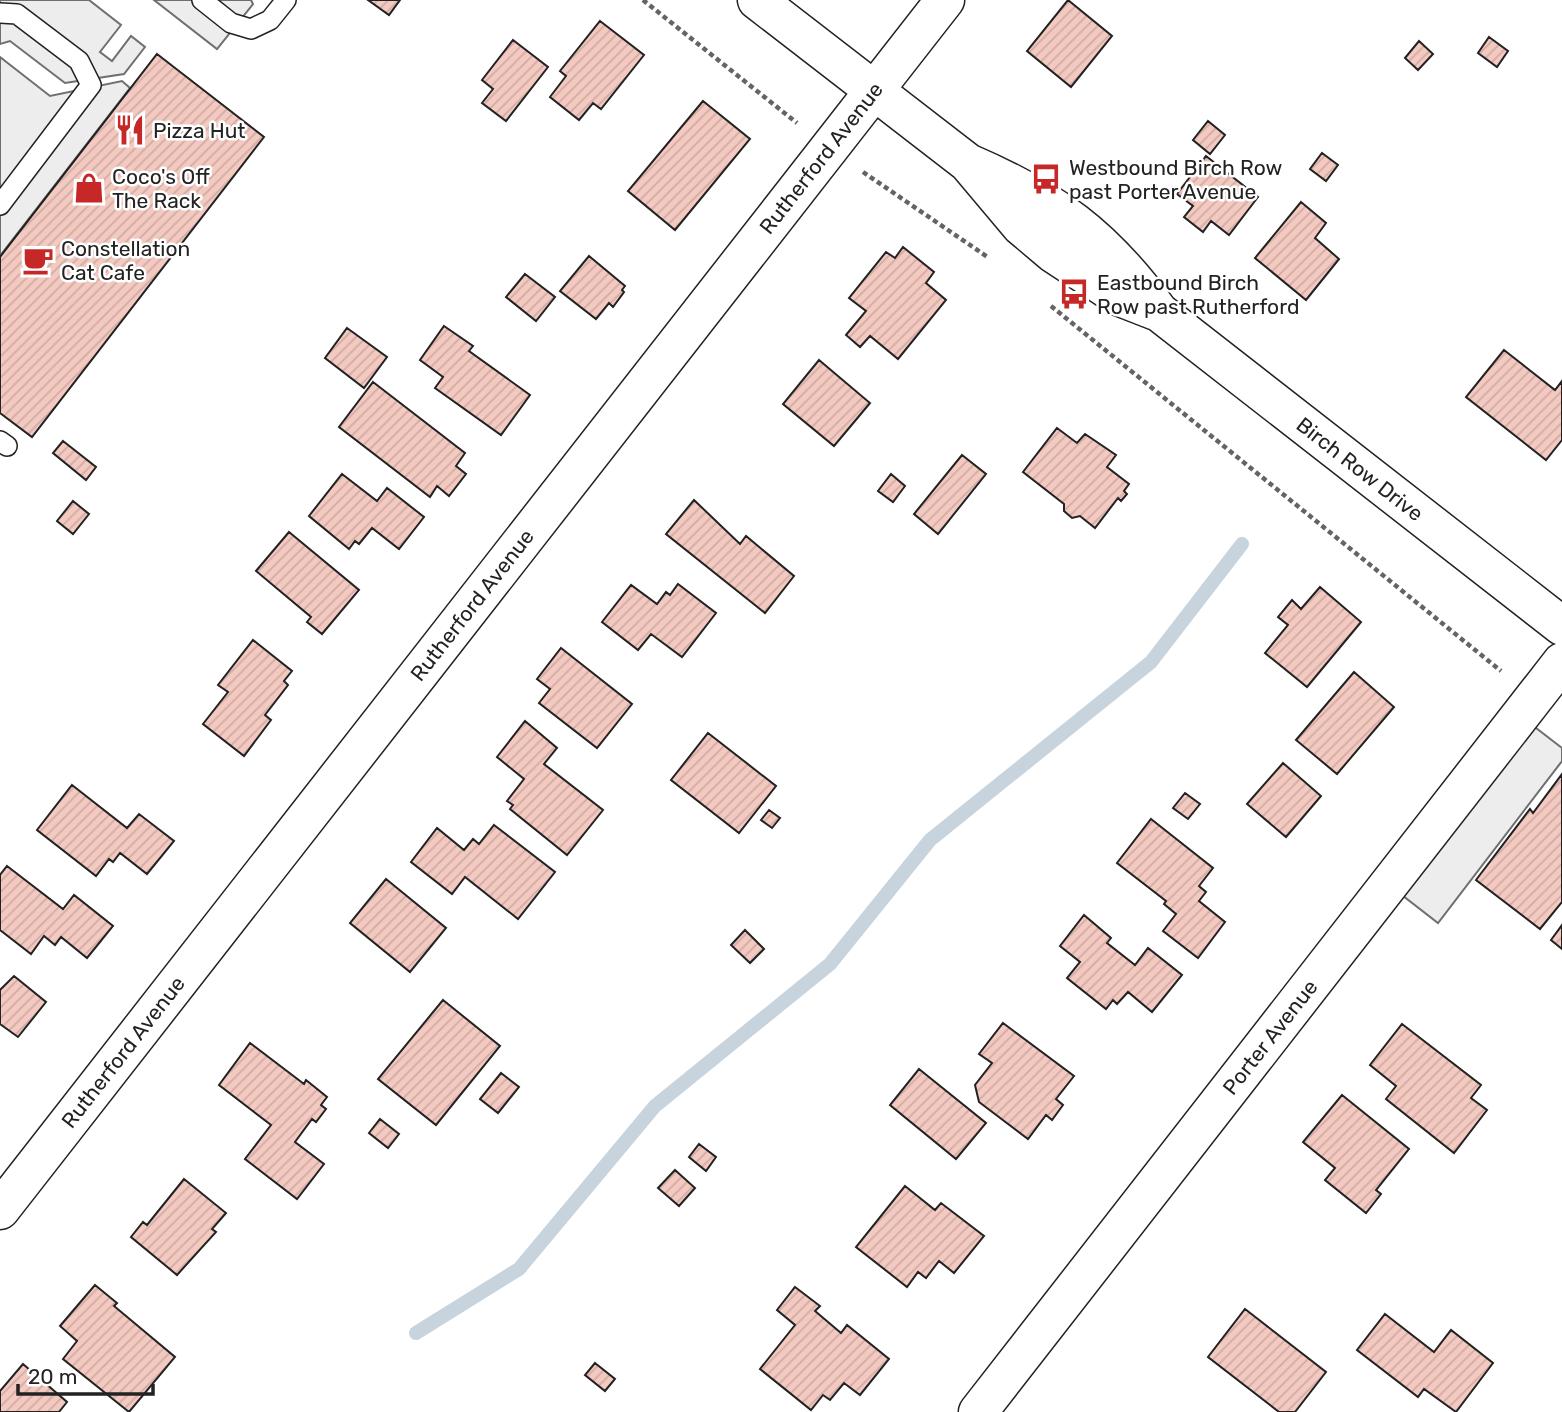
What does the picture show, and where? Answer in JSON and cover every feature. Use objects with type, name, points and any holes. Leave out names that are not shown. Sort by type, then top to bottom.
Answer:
[{"type":"street","name":"Birch Row Drive","points":[[757,0],[968,163],[1047,201],[1078,223],[1137,282],[1159,312],[1562,626]]},
{"type":"street","name":"Rutherford Avenue","points":[[0,1210],[945,0]]},
{"type":"street","name":"Porter Avenue","points":[[978,1412],[1562,662]]},
{"type":"lane","points":[[202,0],[231,23],[251,29],[270,20],[286,0]]},
{"type":"lane","points":[[0,13],[17,14],[79,61],[90,85],[0,205]]},
{"type":"path","points":[[643,0],[828,148],[991,259]]},
{"type":"path","points":[[1046,302],[1534,698]]},
{"type":"shaded area","points":[[0,0],[89,0],[121,25],[100,52],[112,61],[131,36],[145,47],[124,74],[65,83],[10,41],[0,44]]},
{"type":"shaded area","points":[[154,0],[251,0],[253,4],[217,49]]},
{"type":"shaded area","points":[[0,57],[50,96],[122,81],[130,88],[0,256]]},
{"type":"shaded area","points":[[1519,715],[1562,748],[1562,761],[1438,923],[1389,885]]},
{"type":"building","points":[[368,0],[400,0],[389,15]]},
{"type":"building","points":[[1068,0],[1112,36],[1071,87],[1027,51]]},
{"type":"building","points":[[600,21],[644,55],[601,109],[593,103],[579,120],[550,97],[566,76],[560,71]]},
{"type":"building","points":[[1489,37],[1508,51],[1497,67],[1478,53]]},
{"type":"building","points":[[513,40],[548,67],[506,121],[482,103],[493,89],[482,80]]},
{"type":"building","points":[[1419,41],[1433,54],[1418,70],[1405,58]]},
{"type":"building","points":[[157,54],[264,137],[32,437],[0,413],[0,257]]},
{"type":"building","points":[[703,101],[750,139],[675,230],[628,191]]},
{"type":"building","points":[[1208,121],[1225,135],[1210,154],[1193,140]]},
{"type":"building","points":[[1322,153],[1338,165],[1326,181],[1310,169]]},
{"type":"building","points":[[1206,156],[1258,197],[1229,235],[1211,221],[1203,232],[1184,217],[1193,206],[1177,194]]},
{"type":"building","points":[[1301,202],[1326,223],[1315,238],[1339,259],[1306,300],[1255,258]]},
{"type":"building","points":[[903,247],[934,272],[926,283],[946,300],[898,359],[870,336],[860,347],[846,335],[866,311],[849,298],[886,252],[895,258]]},
{"type":"building","points":[[589,256],[625,286],[622,290],[624,292],[613,307],[609,303],[596,319],[560,291]]},
{"type":"building","points":[[525,274],[555,297],[536,321],[506,297]]},
{"type":"building","points":[[444,326],[473,346],[469,351],[530,395],[501,435],[435,388],[443,377],[420,360]]},
{"type":"building","points":[[347,328],[387,357],[364,388],[325,358]]},
{"type":"building","points":[[1504,350],[1555,390],[1562,381],[1562,440],[1546,460],[1466,397]]},
{"type":"building","points":[[819,360],[870,403],[834,446],[783,404]]},
{"type":"building","points":[[373,382],[465,453],[456,466],[466,474],[449,496],[437,486],[430,497],[339,427]]},
{"type":"building","points":[[1057,428],[1077,443],[1085,434],[1116,455],[1107,467],[1129,484],[1124,491],[1127,494],[1121,501],[1118,498],[1095,528],[1080,516],[1072,518],[1064,511],[1064,504],[1023,472]]},
{"type":"building","points":[[63,441],[96,467],[86,480],[53,453]]},
{"type":"building","points":[[962,455],[986,474],[938,534],[914,514]]},
{"type":"building","points":[[342,474],[377,501],[387,488],[424,517],[399,549],[372,528],[359,544],[355,541],[349,549],[309,516]]},
{"type":"building","points":[[891,474],[905,486],[893,502],[878,491]]},
{"type":"building","points":[[694,500],[740,544],[746,536],[794,576],[765,613],[666,534]]},
{"type":"building","points":[[73,501],[89,514],[73,534],[57,521]]},
{"type":"building","points":[[289,532],[359,590],[322,634],[307,622],[311,617],[256,571]]},
{"type":"building","points":[[678,584],[716,613],[682,657],[651,634],[638,650],[602,622],[631,585],[657,604],[666,592],[670,595]]},
{"type":"building","points":[[1320,587],[1361,622],[1307,687],[1265,653],[1288,625],[1278,617],[1292,600],[1301,609]]},
{"type":"building","points":[[253,640],[292,671],[284,681],[288,685],[265,715],[271,720],[244,756],[203,724],[228,692],[218,685]]},
{"type":"building","points":[[561,648],[632,704],[597,748],[539,703],[550,689],[537,679]]},
{"type":"building","points":[[1354,672],[1394,707],[1337,774],[1296,740]]},
{"type":"building","points":[[525,721],[557,748],[544,764],[603,810],[567,855],[510,809],[513,805],[507,801],[524,779],[497,757]]},
{"type":"building","points":[[708,733],[776,786],[739,833],[671,780]]},
{"type":"building","points":[[1283,763],[1321,796],[1286,837],[1247,804]]},
{"type":"building","points":[[1562,774],[1562,902],[1540,929],[1476,880],[1530,809],[1533,813]]},
{"type":"building","points":[[72,785],[127,828],[139,814],[174,841],[147,874],[120,853],[113,862],[109,859],[96,876],[37,830]]},
{"type":"building","points":[[1185,793],[1200,804],[1188,819],[1173,808]]},
{"type":"building","points":[[769,810],[780,818],[772,828],[761,820]]},
{"type":"building","points":[[1151,819],[1213,868],[1199,886],[1206,892],[1199,901],[1225,922],[1198,958],[1163,931],[1176,914],[1164,904],[1166,901],[1117,863]]},
{"type":"building","points":[[494,825],[555,872],[518,919],[465,877],[452,894],[411,862],[437,828],[464,850],[473,839],[479,844]]},
{"type":"building","points":[[7,866],[63,909],[74,895],[113,926],[87,958],[61,937],[55,945],[44,936],[31,954],[0,930],[0,875]]},
{"type":"building","points":[[386,879],[446,928],[410,972],[350,923]]},
{"type":"building","points":[[1084,915],[1111,938],[1107,943],[1135,965],[1148,948],[1182,975],[1152,1012],[1128,992],[1117,1004],[1113,1000],[1106,1009],[1067,978],[1080,962],[1060,946]]},
{"type":"building","points":[[1562,925],[1562,949],[1551,940]]},
{"type":"building","points":[[745,930],[764,949],[750,963],[731,945]]},
{"type":"building","points":[[14,976],[46,1002],[18,1037],[0,1024],[0,990]]},
{"type":"building","points":[[443,1000],[500,1046],[436,1125],[378,1079]]},
{"type":"building","points":[[1003,1023],[1074,1076],[1056,1099],[1063,1105],[1052,1120],[1046,1115],[1028,1139],[979,1102],[975,1085],[992,1063],[979,1054]]},
{"type":"building","points":[[1402,1024],[1481,1085],[1471,1098],[1487,1110],[1454,1153],[1386,1099],[1396,1086],[1370,1065]]},
{"type":"building","points":[[250,1043],[304,1084],[306,1080],[327,1097],[321,1105],[326,1109],[316,1122],[312,1119],[295,1142],[324,1164],[297,1199],[245,1159],[271,1125],[219,1085]]},
{"type":"building","points":[[919,1069],[986,1123],[956,1159],[890,1105]]},
{"type":"building","points":[[501,1073],[519,1087],[498,1113],[480,1099]]},
{"type":"building","points":[[1342,1095],[1409,1149],[1376,1190],[1381,1194],[1366,1213],[1325,1180],[1335,1168],[1303,1142]]},
{"type":"building","points":[[380,1119],[399,1134],[388,1148],[369,1133]]},
{"type":"building","points":[[699,1144],[716,1157],[706,1171],[689,1157]]},
{"type":"building","points":[[675,1170],[695,1188],[679,1206],[658,1188]]},
{"type":"building","points":[[184,1179],[226,1213],[212,1229],[216,1232],[177,1275],[131,1237],[143,1222],[147,1225]]},
{"type":"building","points":[[905,1186],[935,1210],[941,1203],[984,1236],[954,1273],[939,1261],[926,1278],[918,1272],[907,1287],[856,1247]]},
{"type":"building","points":[[95,1285],[117,1303],[114,1306],[175,1357],[129,1412],[63,1359],[77,1341],[60,1326]]},
{"type":"building","points":[[795,1287],[820,1306],[815,1311],[841,1333],[847,1325],[889,1359],[860,1395],[844,1383],[830,1400],[823,1395],[811,1410],[760,1369],[795,1325],[777,1310]]},
{"type":"building","points":[[1245,1309],[1326,1372],[1295,1412],[1279,1412],[1208,1357]]},
{"type":"building","points":[[1385,1314],[1434,1352],[1451,1330],[1493,1363],[1456,1412],[1424,1389],[1418,1397],[1357,1350]]},
{"type":"building","points":[[595,1363],[615,1379],[605,1391],[585,1375]]},
{"type":"building","points":[[23,1364],[67,1402],[59,1412],[0,1412],[0,1391]]},
{"type":"waterway","points":[[416,1333],[519,1269],[655,1106],[830,964],[930,840],[1151,662],[1242,544]]},
{"type":"place","name":"Pizza Hut","points":[[130,130]]},
{"type":"place","name":"Westbound Birch Row past Porter Avenue","points":[[1046,179]]},
{"type":"place","name":"Coco's Off The Rack","points":[[89,188]]},
{"type":"place","name":"Constellation Cat Cafe","points":[[38,260]]},
{"type":"place","name":"Eastbound Birch Row past Rutherford","points":[[1074,294]]}]
